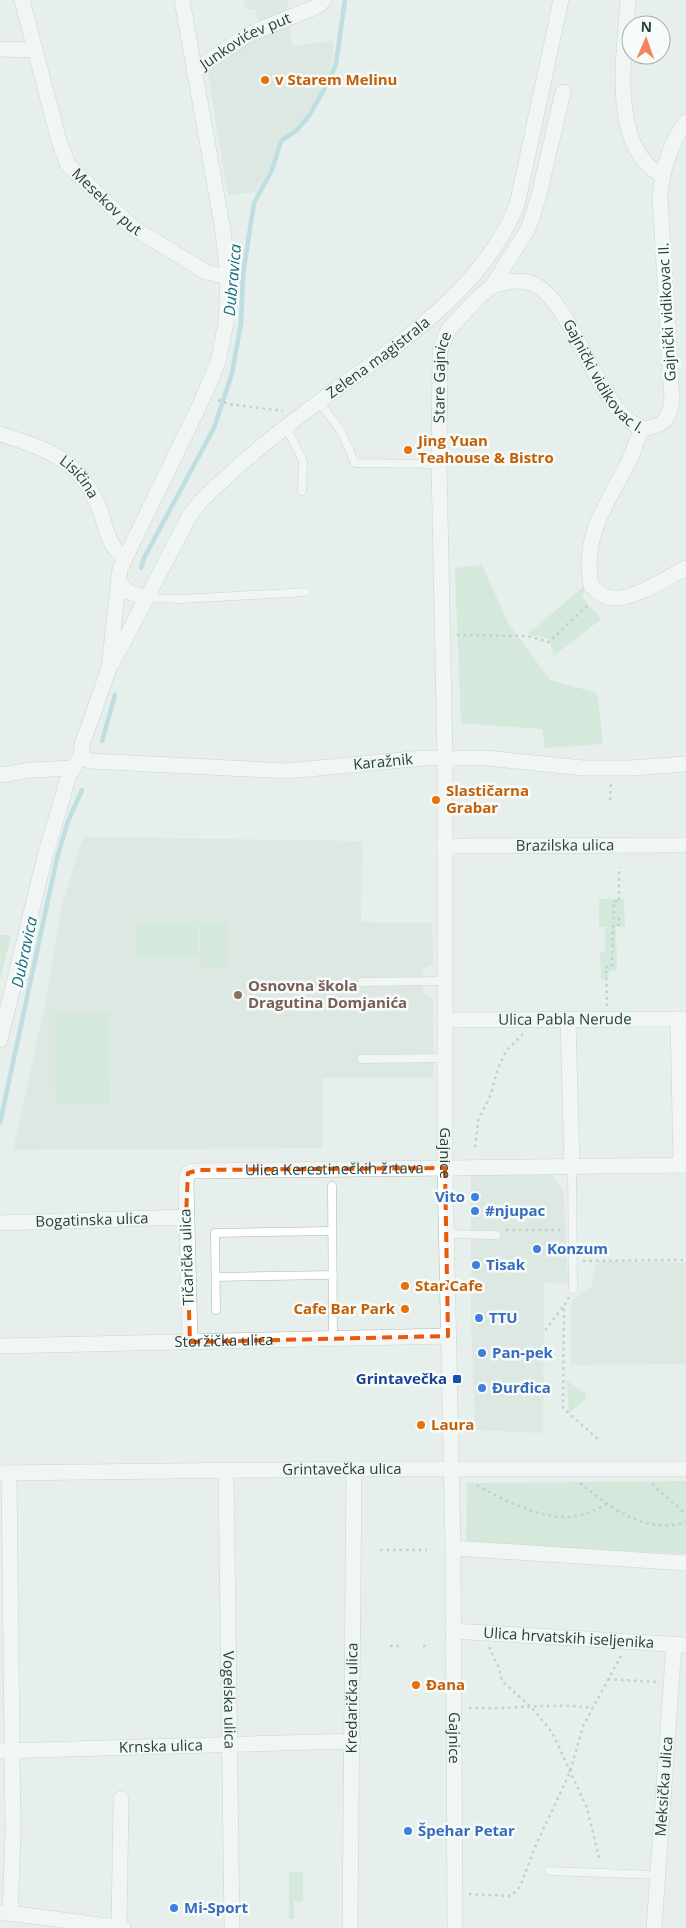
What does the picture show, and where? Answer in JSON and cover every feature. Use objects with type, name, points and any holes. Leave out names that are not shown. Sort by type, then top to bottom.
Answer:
[{"type":"street","name":"Mesekov put","points":[[22,0],[34,50],[68,165],[132,227],[206,272],[228,277]]},
{"type":"street","points":[[0,1040],[43,864],[61,800],[77,762],[110,668],[118,581],[125,557],[203,398],[218,362],[226,323],[228,277],[222,222],[182,0]]},
{"type":"street","name":"Junkovićev put","points":[[194,71],[247,36],[318,6],[324,0]]},
{"type":"street","name":"Zelena magistrala","points":[[110,668],[190,515],[201,501],[286,427],[432,316],[473,275],[503,235],[517,205],[561,0]]},
{"type":"street","points":[[628,0],[624,94],[629,131],[643,162],[661,175]]},
{"type":"street","points":[[0,49],[34,50]]},
{"type":"street","name":"Stare Gajnice","points":[[445,758],[439,464],[440,351],[448,330],[492,286],[528,230],[538,199],[563,92]]},
{"type":"street","name":"Gajnički vidikovac II.","points":[[642,429],[658,426],[669,415],[672,400],[664,286],[661,175],[674,140],[686,122]]},
{"type":"street","name":"Gajnički vidikovac I.","points":[[492,286],[522,281],[545,291],[557,305],[606,390],[625,417],[642,429],[630,460],[597,521],[588,552],[591,585],[600,594]]},
{"type":"street","name":"Lisičina","points":[[0,434],[44,448],[64,459],[81,475],[100,508],[111,545],[125,557]]},
{"type":"street","points":[[600,594],[614,598],[629,596],[686,568]]},
{"type":"street","points":[[118,581],[128,592],[146,598]]},
{"type":"street","name":"Karažnik","points":[[0,775],[90,761],[288,772],[445,758],[486,758],[583,768],[630,768],[686,764]]},
{"type":"street","name":"Gajnice","points":[[445,758],[445,1168],[453,1548],[455,1928]]},
{"type":"street","name":"Brazilska ulica","points":[[444,846],[686,845]]},
{"type":"street","name":"Ulica Pabla Nerude","points":[[445,1020],[682,1019]]},
{"type":"street","name":"Ulica Kerestinečkih žrtava","points":[[188,1174],[199,1170],[683,1165],[682,1019]]},
{"type":"street","points":[[568,1020],[572,1166]]},
{"type":"street","name":"Tičarička ulica","points":[[188,1174],[186,1178],[186,1217],[190,1342]]},
{"type":"street","name":"Bogatinska ulica","points":[[0,1223],[186,1217]]},
{"type":"street","name":"Storžička ulica","points":[[0,1346],[333,1337],[448,1336]]},
{"type":"street","name":"Grintavečka ulica","points":[[5,1473],[354,1468],[686,1469]]},
{"type":"street","name":"Kredarička ulica","points":[[350,1928],[354,1468]]},
{"type":"street","name":"Vogelska ulica","points":[[226,1470],[232,1928]]},
{"type":"street","points":[[5,1473],[6,1751],[13,1833],[5,1913],[123,1928]]},
{"type":"street","points":[[453,1548],[686,1563]]},
{"type":"street","name":"Ulica hrvatskih iseljenika","points":[[453,1631],[680,1644]]},
{"type":"street","name":"Meksička ulica","points":[[654,1928],[680,1644]]},
{"type":"street","name":"Krnska ulica","points":[[6,1751],[353,1741]]},
{"type":"street","points":[[118,1928],[121,1799]]},
{"type":"lane","points":[[319,402],[341,431],[355,463],[439,464]]},
{"type":"lane","points":[[286,427],[304,461],[302,491]]},
{"type":"lane","points":[[146,598],[182,599],[306,592]]},
{"type":"lane","points":[[362,982],[444,981]]},
{"type":"lane","points":[[362,1059],[445,1058]]},
{"type":"lane","points":[[572,1166],[573,1290]]},
{"type":"lane","points":[[332,1186],[333,1337]]},
{"type":"lane","points":[[216,1310],[215,1233],[331,1231]]},
{"type":"lane","points":[[446,1234],[497,1233]]},
{"type":"lane","points":[[216,1277],[333,1275]]},
{"type":"lane","points":[[549,1871],[658,1875]]},
{"type":"path","points":[[218,400],[228,404],[285,411]]},
{"type":"path","points":[[461,635],[527,636],[549,642],[600,594]]},
{"type":"path","points":[[610,788],[610,800]]},
{"type":"path","points":[[607,1010],[606,967],[612,968],[613,926],[619,925],[619,918],[613,918],[614,901],[619,902],[619,867]]},
{"type":"path","points":[[277,986],[362,982]]},
{"type":"path","points":[[475,1147],[478,1121],[500,1064],[506,1051],[528,1029]]},
{"type":"path","points":[[497,1233],[565,1230]]},
{"type":"path","points":[[573,1261],[686,1260]]},
{"type":"path","points":[[545,1330],[564,1306],[573,1290]]},
{"type":"path","points":[[564,1306],[563,1408],[600,1440]]},
{"type":"path","points":[[578,1482],[606,1504],[640,1522],[657,1526],[686,1522]]},
{"type":"path","points":[[650,1483],[686,1514]]},
{"type":"path","points":[[475,1484],[541,1513],[561,1517],[578,1515],[606,1504]]},
{"type":"path","points":[[380,1550],[427,1550]]},
{"type":"path","points":[[487,1645],[499,1668],[502,1681],[552,1732],[587,1808],[598,1858],[602,1865]]},
{"type":"path","points":[[390,1646],[399,1646]]},
{"type":"path","points":[[423,1646],[428,1646]]},
{"type":"path","points":[[469,1894],[511,1896],[519,1888],[570,1772],[583,1726],[626,1648]]},
{"type":"path","points":[[608,1678],[663,1682]]},
{"type":"path","points":[[468,1708],[566,1704],[593,1708]]},
{"type":"highlighted area","points":[[445,1168],[448,1336],[190,1342],[186,1217],[188,1173],[199,1170]]},
{"type":"shaded area","points":[[244,0],[288,0],[286,16],[258,27],[256,10],[245,9]]},
{"type":"shaded area","points":[[290,26],[292,46],[333,41],[333,59],[328,78],[308,114],[297,128],[279,140],[270,168],[256,192],[228,195],[208,73],[210,69],[246,43]]},
{"type":"shaded area","name":"Osnovna škola Dragutina Domjanića","points":[[83,837],[362,841],[361,922],[432,923],[433,964],[423,969],[423,992],[433,998],[434,1078],[322,1078],[322,1148],[13,1150],[45,1005],[61,908]]},
{"type":"shaded area","points":[[471,1175],[552,1175],[564,1192],[568,1281],[565,1284],[544,1283],[543,1431],[541,1433],[477,1430],[475,1428],[471,1322]]},
{"type":"shaded area","points":[[597,1261],[686,1263],[686,1364],[571,1365],[571,1301],[591,1287]]},
{"type":"green space","points":[[482,565],[508,623],[550,680],[597,693],[603,744],[545,748],[542,729],[461,723],[455,568]]},
{"type":"green space","points":[[583,587],[585,589],[582,597],[601,619],[554,656],[549,639],[528,634]]},
{"type":"green space","points":[[599,899],[624,899],[625,927],[616,927],[617,971],[609,971],[609,979],[601,979],[600,952],[605,951],[605,927],[599,927]]},
{"type":"green space","points":[[137,922],[198,922],[198,957],[137,958]]},
{"type":"green space","points":[[201,922],[227,923],[226,967],[200,967]]},
{"type":"green space","points":[[0,935],[11,935],[0,979]]},
{"type":"green space","points":[[109,1012],[110,1104],[56,1104],[55,1013]]},
{"type":"green space","points":[[567,1381],[585,1393],[586,1398],[569,1413]]},
{"type":"green space","points":[[686,1481],[686,1554],[466,1544],[467,1483]]},
{"type":"green space","points":[[289,1872],[303,1872],[303,1901],[294,1901],[294,1919],[289,1919]]},
{"type":"waterway","name":"Dubravica","points":[[141,568],[144,558],[214,428],[232,373],[241,323],[243,274],[254,203],[272,170],[281,141],[297,130],[309,116],[330,79],[336,63],[345,0]]},
{"type":"waterway","name":"Dubravica","points":[[102,741],[115,695]]},
{"type":"waterway","name":"Dubravica","points":[[0,1123],[57,858],[68,821],[82,790]]},
{"type":"place","name":"v Starem Melinu","points":[[265,80]]},
{"type":"place","name":"Jing Yuan Teahouse & Bistro","points":[[408,450]]},
{"type":"place","name":"Slastičarna Grabar","points":[[436,800]]},
{"type":"place","name":"Osnovna škola Dragutina Domjanića","points":[[238,995]]},
{"type":"place","name":"Vito","points":[[475,1197]]},
{"type":"place","name":"#njupac","points":[[475,1211]]},
{"type":"place","name":"Konzum","points":[[537,1249]]},
{"type":"place","name":"Tisak","points":[[476,1265]]},
{"type":"place","name":"Star Cafe","points":[[405,1286]]},
{"type":"place","name":"Cafe Bar Park","points":[[405,1309]]},
{"type":"place","name":"TTU","points":[[479,1318]]},
{"type":"place","name":"Pan-pek","points":[[482,1353]]},
{"type":"place","name":"Grintavečka","points":[[457,1379]]},
{"type":"place","name":"Đurđica","points":[[482,1388]]},
{"type":"place","name":"Laura","points":[[421,1425]]},
{"type":"place","name":"Đana","points":[[416,1685]]},
{"type":"place","name":"Špehar Petar","points":[[408,1831]]},
{"type":"place","name":"Mi-Sport","points":[[174,1908]]}]
